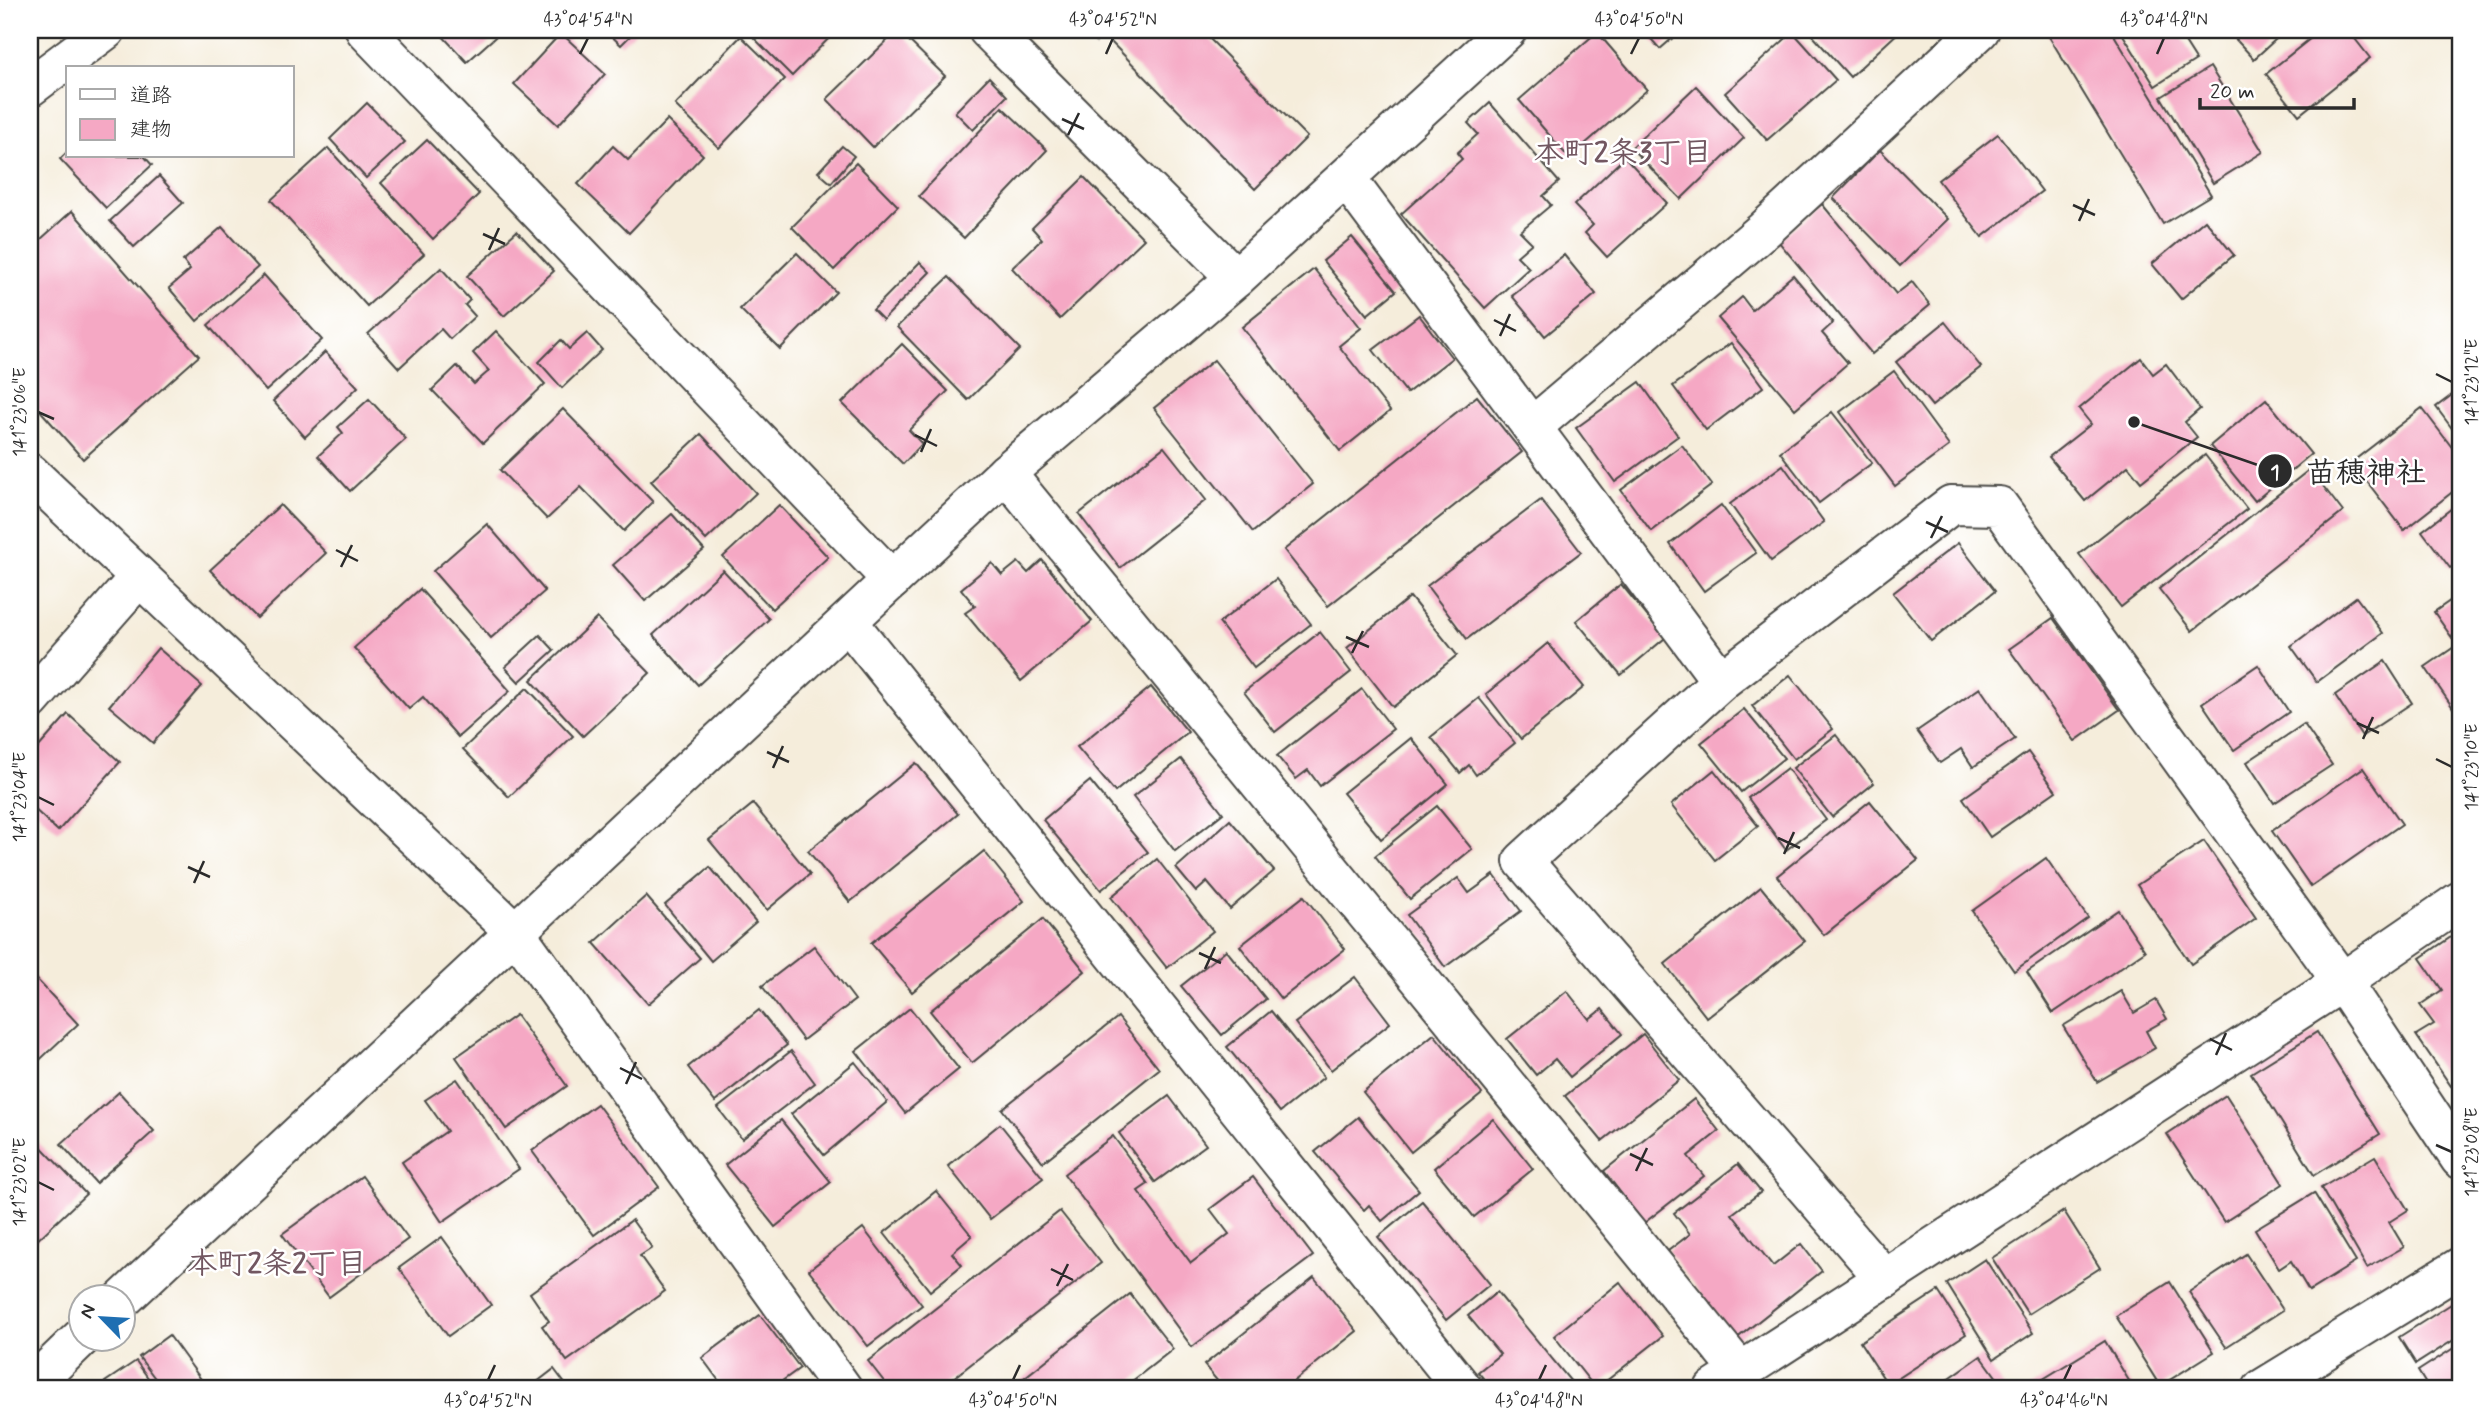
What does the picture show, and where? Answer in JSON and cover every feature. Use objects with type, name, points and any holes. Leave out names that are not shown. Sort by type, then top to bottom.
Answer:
[{"type":"street","points":[[30,87],[106,30]]},
{"type":"street","points":[[365,30],[892,580]]},
{"type":"street","points":[[988,30],[1236,278]]},
{"type":"street","points":[[136,1287],[1006,474],[1236,278],[1507,30]]},
{"type":"street","points":[[1532,427],[1764,230],[1980,30]]},
{"type":"street","points":[[1346,178],[1721,681]]},
{"type":"street","points":[[30,473],[516,933],[843,1389]]},
{"type":"street","points":[[1006,474],[1728,1380],[2342,982],[2460,901]]},
{"type":"street","points":[[1885,1279],[1523,861],[1721,681],[1951,505],[1999,506],[2342,982],[2460,1159]]},
{"type":"street","points":[[30,701],[139,577]]},
{"type":"street","points":[[848,622],[1463,1389]]},
{"type":"street","points":[[2262,1389],[2460,1267]]},
{"type":"street","points":[[30,1387],[67,1352]]},
{"type":"building","points":[[437,30],[503,30],[467,62]]},
{"type":"building","points":[[605,30],[636,30],[621,45]]},
{"type":"building","points":[[762,30],[837,30],[792,76],[754,38]]},
{"type":"building","points":[[898,30],[945,76],[873,147],[827,99]]},
{"type":"building","points":[[1083,30],[1107,30],[1096,42]]},
{"type":"building","points":[[1119,30],[1201,30],[1307,137],[1255,189],[1109,40]]},
{"type":"building","points":[[1643,30],[1682,30],[1660,49]]},
{"type":"building","points":[[1819,30],[1901,30],[1850,77],[1813,36]]},
{"type":"building","points":[[2045,30],[2111,30],[2211,195],[2163,224]]},
{"type":"building","points":[[2120,30],[2177,30],[2196,60],[2155,86]]},
{"type":"building","points":[[2227,30],[2286,30],[2254,59]]},
{"type":"building","points":[[2321,30],[2348,30],[2370,58],[2299,115],[2266,74]]},
{"type":"building","points":[[1597,32],[1647,90],[1569,158],[1519,100]]},
{"type":"building","points":[[1793,32],[1836,80],[1767,140],[1725,93]]},
{"type":"building","points":[[561,33],[605,74],[558,125],[514,84]]},
{"type":"building","points":[[741,36],[785,79],[719,148],[675,105]]},
{"type":"building","points":[[2210,67],[2263,152],[2213,183],[2161,97]]},
{"type":"building","points":[[989,77],[1007,96],[973,130],[955,112]]},
{"type":"building","points":[[1696,86],[1744,138],[1681,199],[1631,148]]},
{"type":"building","points":[[367,103],[405,142],[366,178],[330,139]]},
{"type":"building","points":[[1490,103],[1559,182],[1543,196],[1551,205],[1520,231],[1532,243],[1517,256],[1529,268],[1485,308],[1401,214],[1462,159],[1457,153],[1478,134],[1468,123]]},
{"type":"building","points":[[1002,107],[1047,150],[964,238],[919,196]]},
{"type":"building","points":[[667,120],[703,155],[629,233],[578,184],[613,146],[628,160]]},
{"type":"building","points":[[1998,134],[2042,191],[1982,237],[1938,180]]},
{"type":"building","points":[[427,140],[479,194],[433,239],[381,183]]},
{"type":"building","points":[[842,146],[854,156],[831,183],[818,172]]},
{"type":"building","points":[[328,148],[424,254],[367,306],[271,200]]},
{"type":"building","points":[[1880,150],[1948,219],[1900,266],[1833,198]]},
{"type":"building","points":[[66,153],[66,158],[146,158],[152,165],[106,208],[60,159]]},
{"type":"building","points":[[1625,157],[1667,203],[1607,257],[1585,233],[1593,225],[1574,205]]},
{"type":"building","points":[[856,163],[898,206],[834,270],[792,227]]},
{"type":"building","points":[[159,176],[183,203],[134,247],[110,221]]},
{"type":"building","points":[[1084,177],[1144,239],[1060,319],[1012,268],[1042,239],[1032,228]]},
{"type":"building","points":[[1822,204],[1896,294],[1912,282],[1930,305],[1872,354],[1778,241]]},
{"type":"building","points":[[72,211],[199,356],[83,459],[30,399],[30,249]]},
{"type":"building","points":[[2205,220],[2234,255],[2181,299],[2152,264]]},
{"type":"building","points":[[222,227],[258,267],[197,321],[169,288],[190,270],[183,261]]},
{"type":"building","points":[[517,231],[554,271],[504,316],[467,276]]},
{"type":"building","points":[[1352,237],[1396,291],[1367,315],[1323,261]]},
{"type":"building","points":[[797,253],[836,292],[780,349],[740,309]]},
{"type":"building","points":[[1564,255],[1596,294],[1545,336],[1512,296]]},
{"type":"building","points":[[920,262],[930,272],[883,320],[873,310]]},
{"type":"building","points":[[441,268],[470,300],[465,305],[475,316],[450,339],[441,329],[399,368],[368,334]]},
{"type":"building","points":[[1314,269],[1361,328],[1339,346],[1390,411],[1340,451],[1242,327]]},
{"type":"building","points":[[264,275],[322,340],[266,391],[208,325]]},
{"type":"building","points":[[1793,275],[1833,323],[1822,333],[1848,363],[1795,409],[1718,318],[1742,297],[1752,310]]},
{"type":"building","points":[[949,277],[1020,349],[968,400],[897,327]]},
{"type":"building","points":[[1419,315],[1452,358],[1407,393],[1373,350]]},
{"type":"building","points":[[1945,322],[1981,367],[1932,406],[1896,362]]},
{"type":"building","points":[[496,331],[545,384],[483,443],[432,390],[457,366],[474,384],[489,371],[473,353]]},
{"type":"building","points":[[587,333],[602,350],[562,388],[539,362],[561,340],[569,349]]},
{"type":"building","points":[[1731,343],[1763,387],[1706,430],[1673,386]]},
{"type":"building","points":[[902,344],[948,391],[909,430],[922,444],[903,464],[842,403]]},
{"type":"building","points":[[325,352],[358,387],[305,437],[273,401]]},
{"type":"building","points":[[2141,358],[2153,374],[2166,364],[2200,409],[2185,422],[2197,437],[2141,482],[2128,466],[2085,501],[2049,457],[2091,424],[2079,409]]},
{"type":"building","points":[[1214,360],[1313,484],[1253,532],[1154,408]]},
{"type":"building","points":[[1894,371],[1949,446],[1895,486],[1840,412]]},
{"type":"building","points":[[1640,382],[1678,436],[1615,482],[1576,428]]},
{"type":"building","points":[[2460,389],[2460,439],[2436,407]]},
{"type":"building","points":[[1477,396],[1522,452],[1328,606],[1284,550]]},
{"type":"building","points":[[369,399],[406,439],[350,491],[318,456],[343,433],[338,427]]},
{"type":"building","points":[[2266,399],[2311,454],[2255,501],[2210,446]]},
{"type":"building","points":[[2422,408],[2460,458],[2460,486],[2404,530],[2352,462]]},
{"type":"building","points":[[563,409],[653,502],[624,531],[581,487],[547,519],[500,470]]},
{"type":"building","points":[[1832,412],[1872,463],[1819,503],[1780,452]]},
{"type":"building","points":[[701,434],[756,493],[706,540],[651,481]]},
{"type":"building","points":[[1682,445],[1712,485],[1651,531],[1621,490]]},
{"type":"building","points":[[1164,447],[1206,500],[1120,568],[1079,514]]},
{"type":"building","points":[[2205,455],[2247,509],[2121,607],[2079,554]]},
{"type":"building","points":[[1783,465],[1824,522],[1771,561],[1730,504]]},
{"type":"building","points":[[2310,469],[2343,512],[2192,631],[2159,589]]},
{"type":"building","points":[[1541,500],[1581,552],[1467,639],[1427,586]]},
{"type":"building","points":[[2460,502],[2460,561],[2450,568],[2422,531]]},
{"type":"building","points":[[280,505],[326,553],[257,618],[210,570]]},
{"type":"building","points":[[779,505],[828,557],[772,609],[723,557]]},
{"type":"building","points":[[1721,505],[1756,553],[1704,591],[1670,544]]},
{"type":"building","points":[[672,514],[704,550],[645,601],[613,565]]},
{"type":"building","points":[[487,524],[545,591],[491,638],[433,571]]},
{"type":"building","points":[[1958,543],[1995,591],[1931,641],[1893,593]]},
{"type":"building","points":[[1042,560],[1092,621],[1021,681],[965,613],[975,606],[961,589],[992,563],[1002,575],[1018,562],[1028,573]]},
{"type":"building","points":[[723,570],[769,619],[698,685],[653,635]]},
{"type":"building","points":[[1276,579],[1311,624],[1254,668],[1219,623]]},
{"type":"building","points":[[1621,584],[1665,638],[1621,675],[1576,621]]},
{"type":"building","points":[[420,589],[510,691],[458,737],[423,697],[409,709],[354,648]]},
{"type":"building","points":[[2460,594],[2460,718],[2425,667],[2457,645],[2434,612]]},
{"type":"building","points":[[1410,597],[1457,655],[1393,707],[1347,648]]},
{"type":"building","points":[[2356,597],[2383,633],[2317,682],[2291,646]]},
{"type":"building","points":[[597,618],[650,673],[583,736],[531,680]]},
{"type":"building","points":[[2053,618],[2119,710],[2075,741],[2009,649]]},
{"type":"building","points":[[1320,632],[1351,672],[1275,732],[1244,692]]},
{"type":"building","points":[[540,635],[554,650],[519,682],[505,667]]},
{"type":"building","points":[[1548,643],[1584,687],[1521,739],[1486,694]]},
{"type":"building","points":[[158,648],[202,686],[153,743],[109,706]]},
{"type":"building","points":[[2385,661],[2412,703],[2362,736],[2335,695]]},
{"type":"building","points":[[2258,665],[2289,712],[2234,750],[2202,703]]},
{"type":"building","points":[[1790,675],[1833,729],[1794,759],[1752,706]]},
{"type":"building","points":[[1151,687],[1188,732],[1115,792],[1077,747]]},
{"type":"building","points":[[527,688],[573,736],[509,797],[463,749]]},
{"type":"building","points":[[1980,688],[2015,739],[1973,767],[1961,749],[1940,763],[1917,731]]},
{"type":"building","points":[[1362,689],[1393,729],[1320,786],[1308,770],[1296,779],[1277,756]]},
{"type":"building","points":[[1479,698],[1515,743],[1476,775],[1469,765],[1460,773],[1431,737]]},
{"type":"building","points":[[1744,709],[1784,758],[1741,792],[1701,743]]},
{"type":"building","points":[[68,714],[120,762],[58,831],[30,805],[30,757]]},
{"type":"building","points":[[2304,724],[2332,765],[2274,803],[2247,762]]},
{"type":"building","points":[[1836,735],[1874,783],[1832,817],[1793,768]]},
{"type":"building","points":[[1411,738],[1448,784],[1381,839],[1343,793]]},
{"type":"building","points":[[2028,752],[2056,791],[1990,837],[1963,798]]},
{"type":"building","points":[[1181,759],[1223,813],[1175,851],[1133,797]]},
{"type":"building","points":[[916,763],[958,814],[850,902],[808,851]]},
{"type":"building","points":[[1787,768],[1826,820],[1786,850],[1748,798]]},
{"type":"building","points":[[2363,768],[2402,824],[2311,887],[2272,831]]},
{"type":"building","points":[[1714,770],[1758,826],[1715,860],[1671,805]]},
{"type":"building","points":[[1090,781],[1148,852],[1101,890],[1043,820]]},
{"type":"building","points":[[1870,801],[1918,860],[1824,935],[1777,876]]},
{"type":"building","points":[[753,804],[810,874],[767,910],[709,840]]},
{"type":"building","points":[[1437,806],[1472,849],[1410,899],[1375,856]]},
{"type":"building","points":[[1230,820],[1274,871],[1230,909],[1207,882],[1196,892],[1176,868]]},
{"type":"building","points":[[2204,841],[2256,918],[2191,964],[2137,885]]},
{"type":"building","points":[[984,851],[1024,901],[912,992],[871,943]]},
{"type":"building","points":[[2046,858],[2088,918],[2014,971],[1972,911]]},
{"type":"building","points":[[1157,859],[1213,931],[1167,968],[1111,897]]},
{"type":"building","points":[[710,867],[756,922],[711,961],[665,905]]},
{"type":"building","points":[[1494,875],[1521,911],[1445,967],[1407,915],[1458,878],[1469,893]]},
{"type":"building","points":[[1761,887],[1805,941],[1707,1018],[1665,964]]},
{"type":"building","points":[[646,896],[700,958],[648,1004],[594,943]]},
{"type":"building","points":[[1304,896],[1345,949],[1281,999],[1240,946]]},
{"type":"building","points":[[2118,910],[2145,951],[2053,1013],[2027,972]]},
{"type":"building","points":[[1043,919],[1085,971],[972,1063],[930,1011]]},
{"type":"building","points":[[2460,931],[2460,1080],[2451,1086],[2416,1035],[2434,1024],[2420,1005],[2442,990],[2420,958]]},
{"type":"building","points":[[814,946],[855,1000],[803,1040],[762,986]]},
{"type":"building","points":[[1226,950],[1266,999],[1222,1035],[1181,986]]},
{"type":"building","points":[[30,972],[78,1024],[30,1069]]},
{"type":"building","points":[[1355,977],[1390,1023],[1331,1070],[1295,1023]]},
{"type":"building","points":[[1567,991],[1589,1019],[1602,1009],[1622,1034],[1570,1077],[1555,1059],[1536,1075],[1507,1039]]},
{"type":"building","points":[[2121,991],[2134,1013],[2156,1000],[2167,1019],[2146,1031],[2155,1048],[2097,1082],[2063,1026]]},
{"type":"building","points":[[910,1008],[959,1069],[905,1113],[856,1051]]},
{"type":"building","points":[[759,1010],[787,1045],[715,1102],[688,1067]]},
{"type":"building","points":[[1271,1011],[1324,1077],[1280,1112],[1227,1047]]},
{"type":"building","points":[[516,1015],[567,1086],[506,1129],[456,1057]]},
{"type":"building","points":[[1118,1017],[1159,1069],[1043,1162],[1002,1109]]},
{"type":"building","points":[[2317,1032],[2380,1134],[2314,1175],[2251,1073]]},
{"type":"building","points":[[1434,1034],[1482,1094],[1411,1152],[1363,1092]]},
{"type":"building","points":[[1643,1034],[1679,1080],[1602,1141],[1565,1096]]},
{"type":"building","points":[[791,1051],[815,1083],[742,1139],[718,1108]]},
{"type":"building","points":[[855,1062],[887,1102],[824,1155],[791,1114]]},
{"type":"building","points":[[457,1079],[519,1169],[442,1222],[402,1162],[447,1131],[425,1100]]},
{"type":"building","points":[[119,1092],[154,1131],[96,1183],[61,1144]]},
{"type":"building","points":[[2226,1095],[2283,1184],[2224,1222],[2167,1134]]},
{"type":"building","points":[[1169,1096],[1206,1145],[1155,1182],[1119,1133]]},
{"type":"building","points":[[1694,1099],[1719,1131],[1688,1156],[1704,1176],[1644,1223],[1604,1171]]},
{"type":"building","points":[[597,1104],[659,1187],[594,1235],[532,1151]]},
{"type":"building","points":[[1358,1117],[1419,1190],[1382,1221],[1369,1205],[1364,1210],[1315,1152]]},
{"type":"building","points":[[1493,1119],[1533,1169],[1474,1217],[1434,1168]]},
{"type":"building","points":[[781,1120],[831,1182],[775,1227],[725,1165]]},
{"type":"building","points":[[1000,1124],[1043,1178],[990,1219],[948,1166]]},
{"type":"building","points":[[30,1135],[86,1194],[30,1247]]},
{"type":"building","points":[[1113,1136],[1148,1184],[1138,1191],[1191,1263],[1229,1234],[1210,1209],[1253,1177],[1313,1256],[1192,1347],[1064,1174]]},
{"type":"building","points":[[2375,1156],[2408,1210],[2389,1222],[2404,1247],[2367,1268],[2321,1188]]},
{"type":"building","points":[[1738,1164],[1761,1192],[1732,1214],[1773,1266],[1801,1244],[1822,1271],[1736,1339],[1668,1251],[1690,1234],[1674,1213]]},
{"type":"building","points":[[362,1176],[408,1239],[329,1297],[282,1234]]},
{"type":"building","points":[[936,1191],[972,1236],[952,1253],[962,1265],[930,1291],[884,1233]]},
{"type":"building","points":[[2314,1193],[2356,1262],[2309,1291],[2291,1261],[2279,1269],[2255,1229]]},
{"type":"building","points":[[1422,1201],[1490,1284],[1446,1320],[1378,1237]]},
{"type":"building","points":[[1060,1211],[1101,1263],[939,1389],[890,1389],[868,1361]]},
{"type":"building","points":[[2064,1211],[2100,1268],[2028,1314],[1992,1258]]},
{"type":"building","points":[[632,1220],[652,1248],[640,1256],[665,1291],[567,1361],[542,1326],[549,1321],[530,1293]]},
{"type":"building","points":[[863,1228],[922,1305],[868,1346],[809,1270]]},
{"type":"building","points":[[442,1237],[491,1305],[448,1336],[399,1268]]},
{"type":"building","points":[[2246,1254],[2283,1310],[2226,1347],[2189,1292]]},
{"type":"building","points":[[1985,1259],[2033,1333],[1994,1359],[1947,1284]]},
{"type":"building","points":[[1314,1277],[1357,1331],[1284,1389],[1224,1389],[1204,1365]]},
{"type":"building","points":[[1620,1282],[1663,1336],[1596,1389],[1554,1336]]},
{"type":"building","points":[[2170,1282],[2214,1352],[2160,1386],[2116,1316]]},
{"type":"building","points":[[1938,1291],[1966,1334],[1888,1385],[1860,1342]]},
{"type":"building","points":[[1497,1292],[1577,1389],[1492,1389],[1478,1372],[1500,1354],[1468,1316]]},
{"type":"building","points":[[1130,1294],[1173,1349],[1122,1389],[1010,1389]]},
{"type":"building","points":[[2456,1301],[2460,1307],[2460,1336],[2416,1364],[2399,1337]]},
{"type":"building","points":[[760,1315],[800,1368],[771,1389],[725,1389],[702,1358]]},
{"type":"building","points":[[169,1335],[208,1389],[163,1389],[139,1357]]},
{"type":"building","points":[[2105,1341],[2134,1389],[2027,1389]]},
{"type":"building","points":[[2460,1344],[2460,1389],[2429,1389],[2418,1371]]},
{"type":"building","points":[[1981,1356],[2005,1389],[1934,1389]]},
{"type":"building","points":[[136,1361],[156,1389],[110,1389],[105,1382]]},
{"type":"building","points":[[554,1369],[569,1389],[528,1389]]},
{"type":"place","name":"苗穂神社","points":[[2134,422]]},
{"type":"district","name":"本町2条3丁目","points":[[1623,152]]},
{"type":"district","name":"本町2条2丁目","points":[[277,1263]]}]
